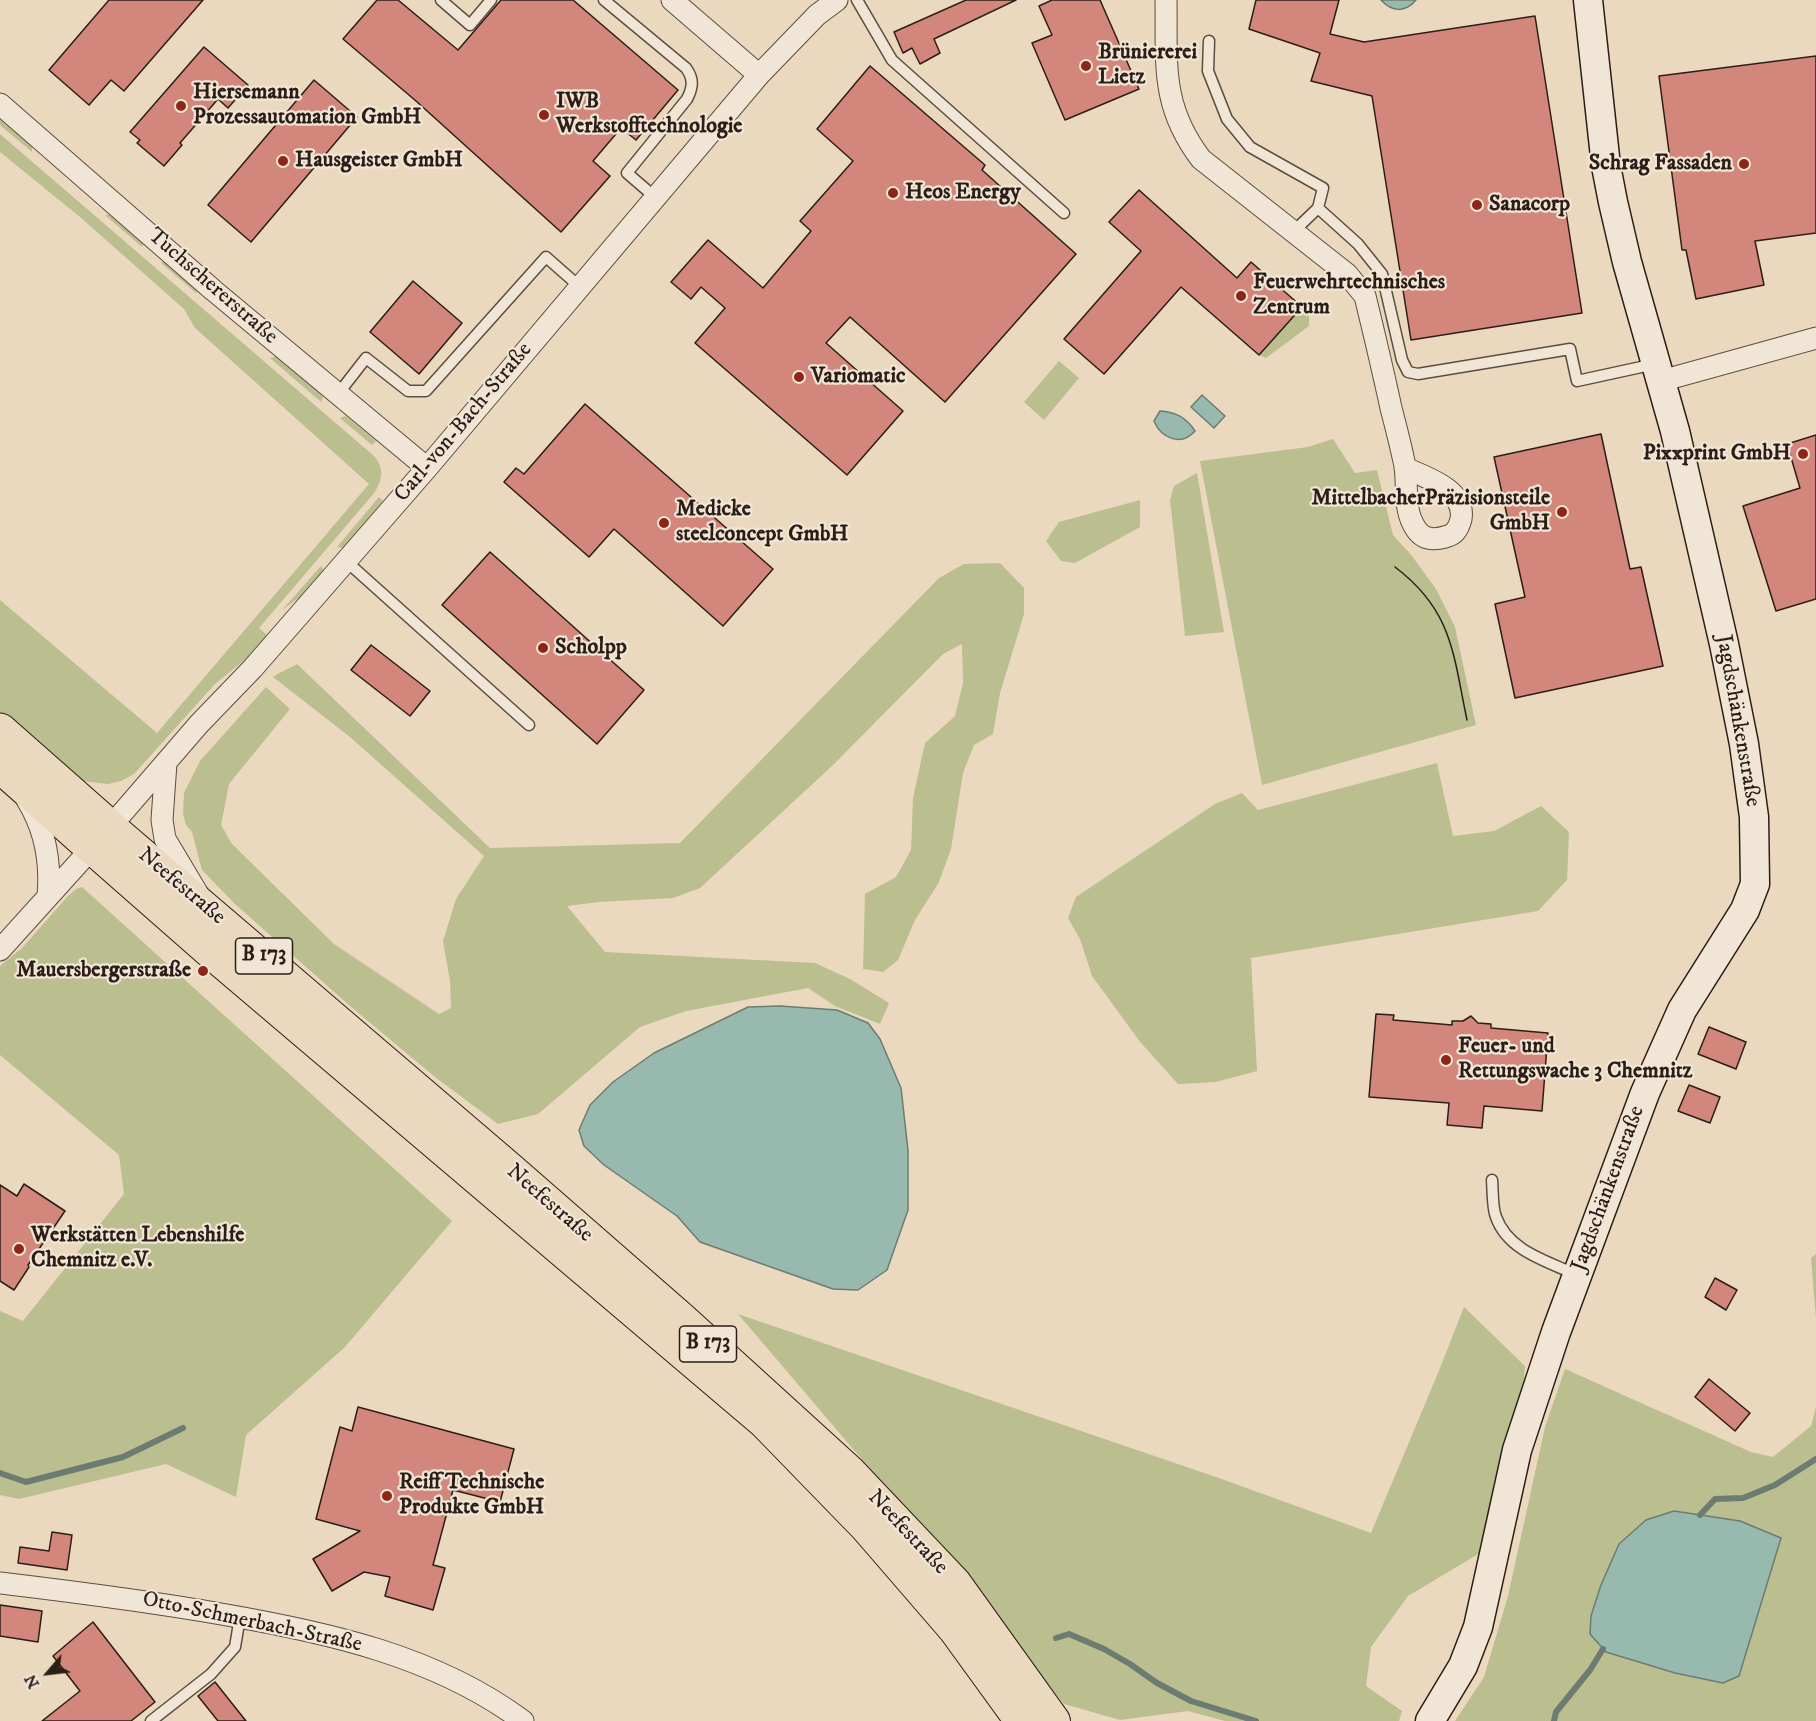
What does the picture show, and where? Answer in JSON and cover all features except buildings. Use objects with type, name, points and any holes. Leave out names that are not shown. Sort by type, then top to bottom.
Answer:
[{"type":"highway","name":"Neefestraße","points":[[0,730],[101,837]]},
{"type":"highway","name":"Neefestraße","points":[[7,772],[101,837]]},
{"type":"main road","name":"Jagdschänkenstraße","points":[[1430,1721],[1463,1666],[1478,1627],[1517,1450],[1542,1373],[1645,1093],[1669,1036],[1693,992],[1745,910],[1755,884],[1754,817],[1744,744],[1701,544],[1659,373],[1627,262],[1606,166],[1588,0]]},
{"type":"main road","name":"Neefestraße","points":[[101,837],[205,906],[682,1319],[849,1471],[955,1583],[1054,1720]]},
{"type":"main road","name":"Neefestraße","points":[[101,837],[215,956],[764,1422],[866,1527],[940,1613],[1021,1721]]},
{"type":"street","points":[[672,0],[759,75]]},
{"type":"street","name":"Carl-von-Bach-Straße","points":[[101,837],[427,468],[759,75],[816,15],[837,0]]},
{"type":"street","points":[[1166,0],[1168,90],[1186,140],[1201,159],[1347,274],[1365,296],[1405,468]]},
{"type":"street","name":"Tuchschererstraße","points":[[0,104],[213,290],[427,468]]},
{"type":"street","points":[[1659,373],[1816,339]]},
{"type":"street","points":[[166,763],[162,820],[165,839],[205,906]]},
{"type":"street","points":[[7,772],[36,815],[43,831],[50,875],[48,896]]},
{"type":"street","points":[[0,950],[101,837]]},
{"type":"street","name":"Otto-Schmerbach-Straße","points":[[0,1583],[131,1598],[339,1637],[413,1662],[464,1684],[502,1705],[523,1721]]},
{"type":"lane","points":[[441,0],[470,25],[491,0]]},
{"type":"lane","points":[[604,0],[686,68],[692,81],[692,90],[687,99],[627,174],[656,198]]},
{"type":"lane","points":[[857,0],[892,60],[1064,213]]},
{"type":"lane","points":[[1209,41],[1208,71],[1227,118],[1250,147],[1323,188],[1318,208],[1293,232]]},
{"type":"lane","points":[[1318,208],[1358,244],[1382,274],[1402,360],[1408,372],[1419,374],[1570,349],[1577,381],[1659,373]]},
{"type":"lane","points":[[338,394],[366,358],[408,391],[426,391],[546,258],[580,287]]},
{"type":"lane","points":[[346,561],[529,725]]},
{"type":"lane","points":[[1492,1180],[1495,1217],[1508,1237],[1521,1250],[1578,1275]]},
{"type":"lane","points":[[152,1721],[211,1674],[235,1647],[240,1617]]},
{"type":"green space","points":[[0,117],[32,145],[32,152],[0,125]]},
{"type":"green space","points":[[0,134],[374,456],[381,470],[381,478],[375,492],[259,628],[268,636],[252,654],[215,684],[134,774],[121,781],[108,784],[82,781],[0,716],[0,600],[157,733],[369,484],[195,328],[184,309],[80,217],[0,152]]},
{"type":"green space","points":[[112,214],[144,241],[142,247],[105,215]]},
{"type":"green space","points":[[166,260],[198,288],[196,293],[161,263]]},
{"type":"green space","points":[[1302,307],[1309,316],[1309,326],[1266,358],[1259,355]]},
{"type":"green space","points":[[277,356],[323,396],[321,402],[270,358]]},
{"type":"green space","points":[[1059,361],[1079,378],[1044,420],[1024,402]]},
{"type":"green space","points":[[346,416],[376,441],[372,445],[340,418]]},
{"type":"green space","points":[[1333,439],[1355,473],[1377,470],[1393,535],[1436,589],[1455,627],[1476,725],[1262,785],[1200,461],[1308,447]]},
{"type":"green space","points":[[1197,473],[1224,632],[1185,636],[1170,500],[1174,486]]},
{"type":"green space","points":[[379,497],[383,501],[343,548],[337,547]]},
{"type":"green space","points":[[1140,500],[1140,527],[1075,563],[1061,561],[1046,541],[1059,522]]},
{"type":"green space","points":[[1000,563],[1024,588],[1024,614],[1000,693],[993,734],[974,745],[963,773],[951,849],[939,882],[915,920],[898,960],[883,972],[863,969],[865,894],[896,877],[911,850],[913,798],[925,743],[955,716],[963,683],[962,644],[943,654],[832,766],[700,888],[673,898],[567,906],[605,952],[815,963],[850,979],[889,1003],[880,1024],[835,1006],[808,988],[686,1011],[640,1027],[538,1114],[498,1124],[435,1077],[350,1006],[235,904],[202,870],[192,832],[186,825],[183,814],[184,793],[200,761],[266,687],[290,709],[229,784],[221,825],[232,844],[334,944],[439,1014],[451,1008],[450,981],[443,941],[456,899],[484,856],[350,737],[273,677],[297,664],[490,848],[680,843],[939,578],[964,564]]},
{"type":"green space","points":[[321,566],[324,571],[304,594],[282,610]]},
{"type":"green space","points":[[1437,763],[1453,836],[1494,831],[1541,806],[1569,832],[1567,880],[1538,911],[1251,958],[1257,1071],[1216,1082],[1178,1084],[1141,1043],[1092,976],[1080,939],[1068,918],[1076,897],[1215,804],[1242,793],[1258,810]]},
{"type":"green space","points":[[82,887],[452,1221],[345,1347],[246,1435],[236,1497],[166,1464],[19,1499],[0,1495],[0,1311],[23,1321],[124,1194],[119,1155],[0,1055],[0,966],[22,948],[68,896]]},
{"type":"green space","points":[[1816,1254],[1816,1319],[1811,1258]]},
{"type":"green space","points":[[1464,1307],[1525,1366],[1522,1404],[1485,1550],[1408,1596],[1371,1647],[1366,1686],[1402,1711],[1399,1721],[1225,1721],[1188,1711],[1120,1720],[1064,1704],[952,1565],[738,1314],[1216,1477],[1371,1533]]},
{"type":"green space","points":[[1565,1369],[1751,1452],[1773,1457],[1811,1426],[1816,1407],[1816,1721],[1455,1721],[1484,1677],[1508,1596],[1545,1427]],"holes":[[[1674,1511],[1740,1522],[1780,1538],[1739,1675],[1723,1683],[1675,1673],[1606,1652],[1590,1634],[1591,1616],[1601,1585]]]},
{"type":"water","points":[[1381,0],[1416,0],[1403,9],[1394,9]]},
{"type":"water","points":[[1202,395],[1225,416],[1214,428],[1191,407]]},
{"type":"water","points":[[1160,411],[1180,416],[1195,431],[1184,439],[1166,436],[1154,421]]},
{"type":"water","points":[[780,1006],[837,1010],[868,1023],[880,1039],[901,1088],[908,1150],[908,1210],[887,1270],[858,1290],[833,1289],[700,1242],[677,1216],[604,1165],[584,1146],[579,1130],[590,1105],[613,1082],[654,1053],[748,1007]]},
{"type":"water","points":[[1674,1511],[1740,1521],[1781,1538],[1739,1676],[1723,1683],[1675,1673],[1606,1652],[1590,1634],[1591,1616],[1601,1585],[1619,1544],[1646,1520]]},
{"type":"waterway","points":[[0,1473],[26,1482],[123,1457],[183,1428]]},
{"type":"waterway","points":[[1700,1515],[1715,1499],[1743,1498],[1775,1485],[1816,1459]]},
{"type":"waterway","points":[[1056,1638],[1069,1634],[1104,1649],[1157,1683],[1191,1701],[1256,1721]]},
{"type":"waterway","points":[[1554,1721],[1556,1712],[1590,1670],[1603,1649]]},
{"type":"tram line","points":[[1395,567],[1429,600],[1440,617],[1453,654],[1467,720]]},
{"type":"place","name":"Brüniererei Lietz","points":[[1086,66]]},
{"type":"place","name":"Hiersemann Prozessautomation GmbH","points":[[181,106]]},
{"type":"place","name":"IWB Werkstofftechnologie","points":[[544,115]]},
{"type":"place","name":"Hausgeister GmbH","points":[[283,161]]},
{"type":"place","name":"Schrag Fassaden","points":[[1744,164]]},
{"type":"place","name":"Heos Energy","points":[[893,193]]},
{"type":"place","name":"Sanacorp","points":[[1477,205]]},
{"type":"place","name":"Feuerwehrtechnisches Zentrum","points":[[1241,296]]},
{"type":"place","name":"Variomatic","points":[[799,377]]},
{"type":"place","name":"Pixxprint GmbH","points":[[1803,454]]},
{"type":"place","name":"MittelbacherPräzisionsteile GmbH","points":[[1562,512]]},
{"type":"place","name":"Medicke steelconcept GmbH","points":[[664,523]]},
{"type":"place","name":"Scholpp","points":[[543,648]]},
{"type":"place","name":"Mauersbergerstraße","points":[[203,971]]},
{"type":"place","name":"Feuer- und Rettungswache 3 Chemnitz","points":[[1446,1060]]},
{"type":"place","name":"Werkstätten Lebenshilfe Chemnitz e.V.","points":[[19,1249]]},
{"type":"place","name":"Reiff Technische Produkte GmbH","points":[[387,1496]]}]
